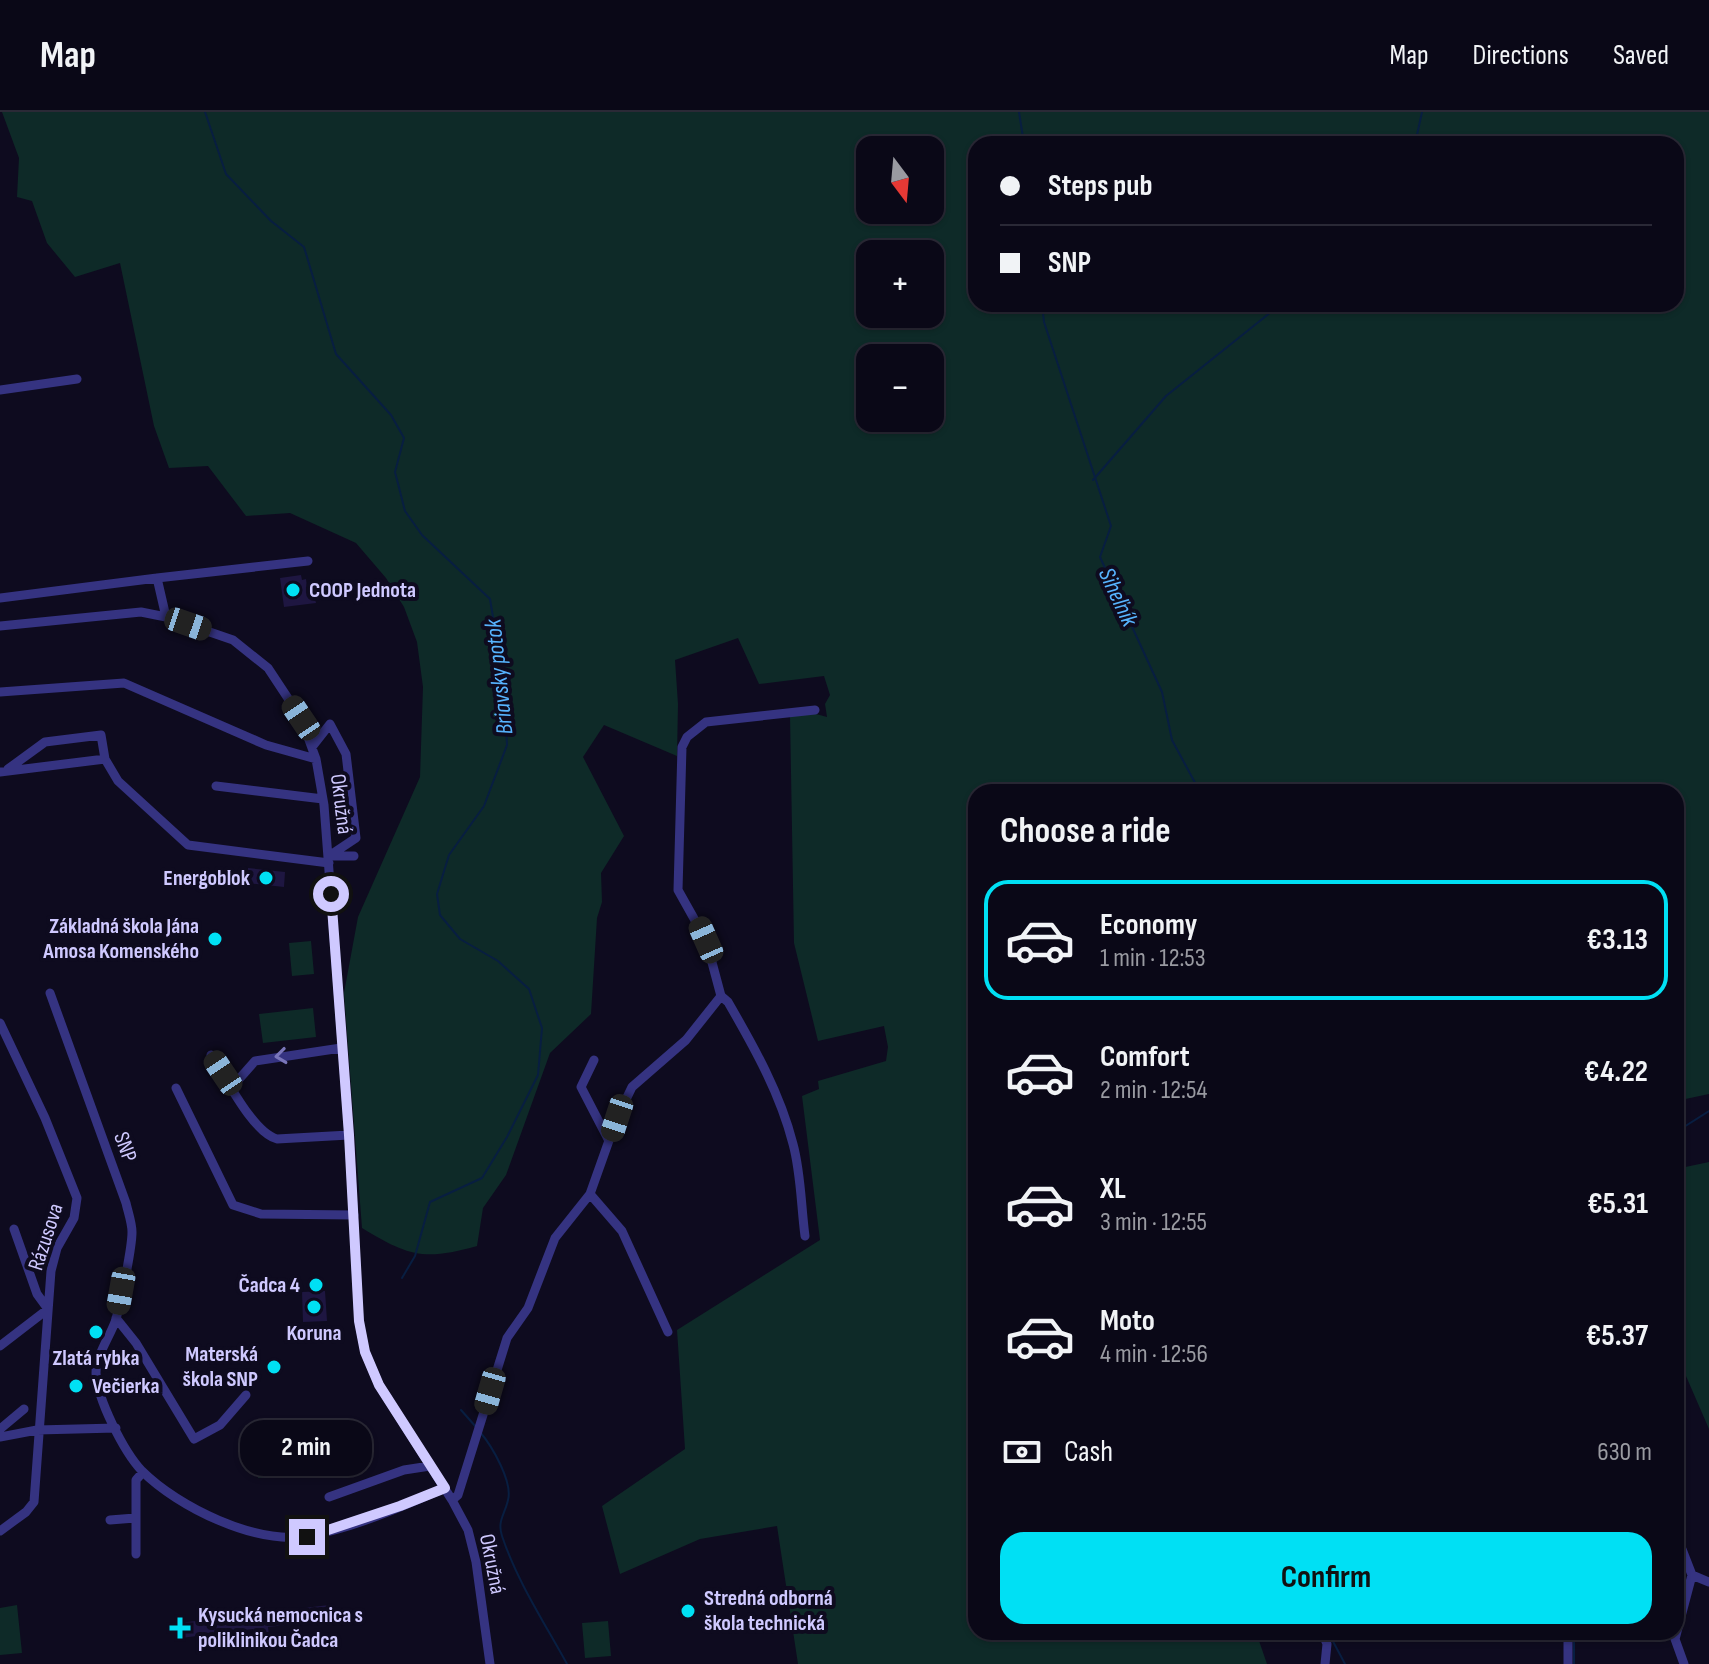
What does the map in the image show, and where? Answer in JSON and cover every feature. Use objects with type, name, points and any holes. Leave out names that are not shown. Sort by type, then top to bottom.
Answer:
[{"type":"street","points":[[0,390],[77,379]]},
{"type":"street","points":[[0,598],[308,561]]},
{"type":"street","points":[[157,578],[166,617]]},
{"type":"street","name":"Okružná","points":[[0,626],[124,612],[166,617],[233,640],[268,668],[301,718],[316,759],[323,799],[349,1135],[359,1321],[365,1352],[379,1385],[468,1530],[476,1562],[490,1664]]},
{"type":"street","points":[[0,692],[124,683],[266,745],[316,759]]},
{"type":"street","points":[[805,1236],[794,1145],[767,1071],[728,1002],[721,996],[706,940],[678,890],[682,747],[687,737],[706,722],[815,710]]},
{"type":"street","points":[[312,747],[330,724],[346,754],[356,838],[329,860]]},
{"type":"street","points":[[4,770],[45,742],[101,735],[105,759],[118,781],[188,845],[329,860],[354,856]]},
{"type":"street","points":[[4,770],[105,759]]},
{"type":"street","points":[[216,786],[323,799]]},
{"type":"street","name":"SNP","points":[[50,993],[131,1223],[130,1245],[116,1318],[96,1365],[99,1388],[116,1428],[143,1472],[201,1512],[223,1523],[247,1531],[290,1537],[307,1537],[336,1528],[445,1488]]},
{"type":"street","points":[[452,1500],[458,1495],[507,1338],[528,1308],[555,1238],[590,1194],[632,1087],[686,1040],[721,996]]},
{"type":"street","name":"Rázusova","points":[[0,1023],[45,1118],[77,1198],[74,1218],[57,1248],[51,1271],[34,1502],[26,1512],[0,1531]]},
{"type":"street","points":[[232,1087],[255,1061],[341,1048]]},
{"type":"street","points":[[211,1055],[258,1125],[272,1138],[349,1135]]},
{"type":"street","points":[[594,1060],[581,1087],[609,1141]]},
{"type":"street","points":[[176,1088],[233,1205],[261,1214],[354,1215]]},
{"type":"street","points":[[590,1194],[622,1231],[668,1332]]},
{"type":"street","points":[[0,1346],[48,1309],[37,1294],[14,1229]]},
{"type":"street","points":[[116,1318],[136,1343],[194,1439],[220,1425],[246,1395]]},
{"type":"street","points":[[0,1429],[24,1409]]},
{"type":"street","points":[[0,1437],[37,1430],[116,1428]]},
{"type":"street","points":[[329,1497],[404,1470],[430,1466]]},
{"type":"street","points":[[136,1554],[136,1480],[143,1472]]},
{"type":"street","points":[[110,1520],[135,1518]]},
{"type":"street","points":[[1684,1554],[1692,1575],[1684,1605]]},
{"type":"street","points":[[1692,1575],[1709,1582]]},
{"type":"street","points":[[1325,1640],[1325,1664]]},
{"type":"street","points":[[1568,1640],[1568,1664]]},
{"type":"street","points":[[1675,1640],[1684,1664]]},
{"type":"green space","points":[[2,112],[1709,112],[1709,1094],[1684,1099],[1684,784],[968,784],[968,1640],[1259,1640],[1267,1664],[798,1664],[777,1526],[700,1539],[620,1574],[602,1506],[685,1449],[677,1330],[820,1240],[802,1096],[819,1089],[818,1081],[886,1061],[888,1047],[884,1026],[818,1041],[794,943],[790,715],[816,714],[827,717],[825,704],[830,695],[824,676],[759,684],[738,638],[675,660],[677,756],[604,725],[583,757],[624,836],[601,873],[602,902],[597,918],[591,1014],[550,1053],[506,1175],[483,1208],[477,1246],[443,1253],[417,1253],[392,1245],[362,1228],[344,993],[358,917],[420,777],[423,687],[417,642],[404,607],[386,578],[356,543],[290,513],[246,516],[208,466],[169,468],[154,426],[120,263],[75,277],[47,243],[32,201],[17,197],[19,158]]},
{"type":"green space","points":[[311,941],[314,974],[292,976],[289,943]]},
{"type":"green space","points":[[313,1008],[316,1037],[263,1043],[259,1014]]},
{"type":"green space","points":[[1709,1162],[1709,1429],[1684,1371],[1684,1167]]},
{"type":"green space","points":[[259,1455],[298,1456],[298,1478],[258,1478]]},
{"type":"green space","points":[[17,1605],[22,1653],[0,1655],[0,1608]]},
{"type":"green space","points":[[608,1621],[611,1656],[585,1658],[582,1623]]},
{"type":"building","name":"COOP Jednota","points":[[301,575],[302,580],[306,579],[308,596],[314,595],[316,603],[284,607],[280,578]]},
{"type":"building","name":"Energoblok","points":[[248,868],[285,872],[284,887],[246,883]]},
{"type":"building","name":"Koruna","points":[[325,1291],[327,1321],[303,1322],[302,1292]]},
{"type":"building","points":[[329,1605],[331,1620],[268,1627],[269,1635],[254,1637],[253,1629],[181,1638],[179,1623]]},
{"type":"waterway","name":"Briavsky potok","points":[[205,112],[226,174],[271,221],[304,247],[336,354],[391,415],[404,438],[395,472],[405,511],[422,535],[490,599],[504,684],[507,745],[484,806],[449,855],[437,894],[440,915],[460,939],[498,961],[529,989],[542,1028],[538,1075],[482,1178],[430,1202],[415,1256],[402,1278]]},
{"type":"waterway","name":"Siheľník","points":[[1019,112],[1023,136]]},
{"type":"waterway","points":[[1417,136],[1422,112]]},
{"type":"waterway","name":"Siheľník","points":[[1043,312],[1111,526],[1100,557],[1162,692],[1172,740],[1196,784]]},
{"type":"waterway","points":[[1093,480],[1166,396],[1271,312]]},
{"type":"waterway","points":[[1684,1127],[1709,1111]]},
{"type":"waterway","name":"Briavsky potok","points":[[461,1410],[476,1427]]},
{"type":"waterway","name":"Briavsky potok","points":[[480,1432],[505,1474],[509,1492],[500,1526],[508,1553],[567,1664]]},
{"type":"waterway","name":"Siheľník","points":[[1332,1640],[1345,1664]]},
{"type":"waterway","points":[[1574,1640],[1574,1664]]},
{"type":"place","name":"COOP Jednota","points":[[293,590]]},
{"type":"place","name":"Energoblok","points":[[266,878]]},
{"type":"place","name":"Základná škola Jána Amosa Komenského","points":[[215,939]]},
{"type":"place","name":"Čadca 4","points":[[316,1285]]},
{"type":"place","name":"Koruna","points":[[314,1307]]},
{"type":"place","name":"Zlatá rybka","points":[[96,1332]]},
{"type":"place","name":"Materská škola SNP","points":[[274,1367]]},
{"type":"place","name":"Večierka","points":[[76,1386]]},
{"type":"place","name":"Stredná odborná škola technická","points":[[688,1611]]},
{"type":"place","name":"Kysucká nemocnica s poliklinikou Čadca","points":[[180,1628]]},
{"type":"route","points":[[307,1537],[445,1488],[379,1385],[365,1352],[359,1321],[331,894]]}]
